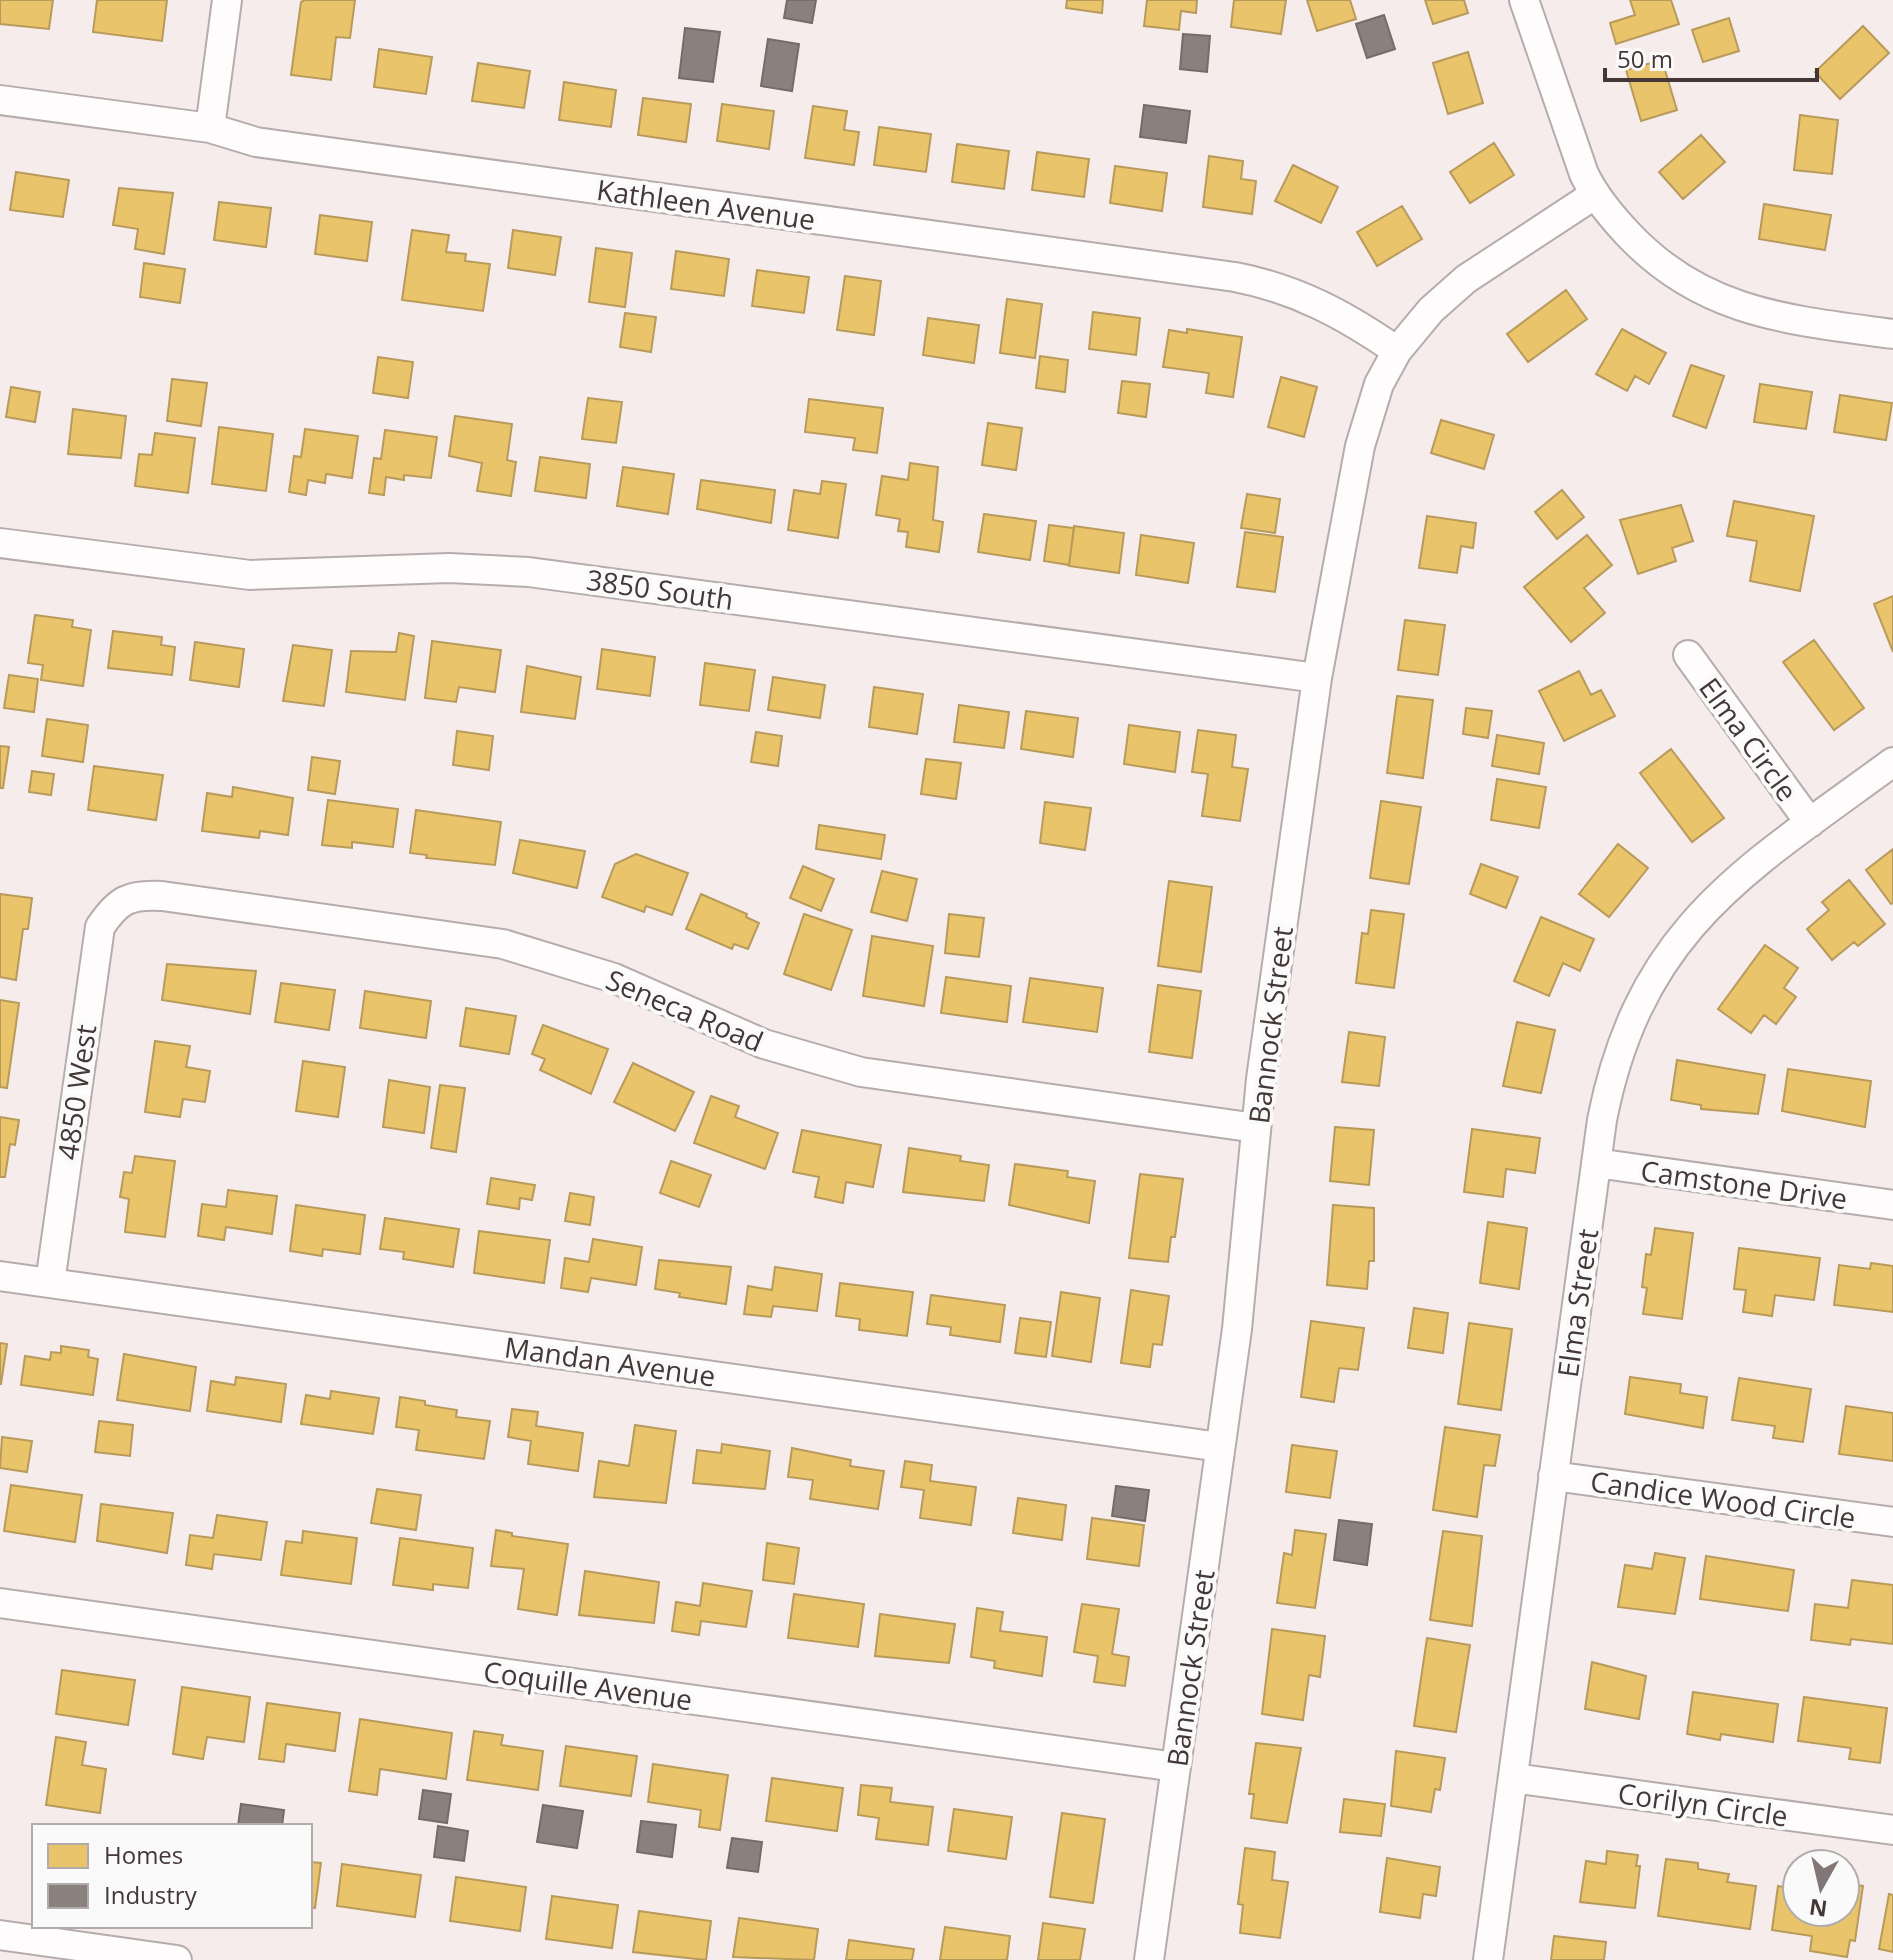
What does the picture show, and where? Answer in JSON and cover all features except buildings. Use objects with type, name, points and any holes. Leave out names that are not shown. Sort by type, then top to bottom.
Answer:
[{"type":"street","points":[[210,128],[227,0]]},
{"type":"street","points":[[1524,0],[1594,195],[1660,264],[1711,296],[1773,316],[1893,334]]},
{"type":"street","name":"Kathleen Avenue","points":[[0,100],[210,128],[256,142],[1249,280],[1317,301],[1397,351]]},
{"type":"street","name":"Bannock Street","points":[[1149,1960],[1242,1283],[1256,1128],[1317,678],[1360,446],[1379,384],[1397,351],[1431,310],[1466,279],[1594,195]]},
{"type":"street","name":"3850 South","points":[[0,543],[250,575],[449,568],[529,572],[1317,678]]},
{"type":"street","name":"Elma Circle","points":[[1688,655],[1810,823]]},
{"type":"street","name":"Elma Street","points":[[1488,1960],[1596,1163],[1613,1071],[1631,1022],[1657,969],[1711,901],[1893,762]]},
{"type":"street","name":"Seneca Road","points":[[115,905],[138,897],[162,896],[503,944],[614,978],[743,1036],[826,1064],[894,1078],[1256,1128]]},
{"type":"street","name":"4850 West","points":[[50,1283],[93,964],[100,927],[115,905]]},
{"type":"street","name":"Camstone Drive","points":[[1596,1163],[1893,1205]]},
{"type":"street","name":"Mandan Avenue","points":[[0,1276],[1220,1447]]},
{"type":"street","name":"Candice Wood Circle","points":[[1553,1476],[1893,1522]]},
{"type":"street","name":"Coquille Avenue","points":[[1,1611],[1176,1767]]},
{"type":"street","name":"Corilyn Circle","points":[[1513,1778],[1893,1830]]},
{"type":"street","points":[[0,1935],[177,1960]]}]
